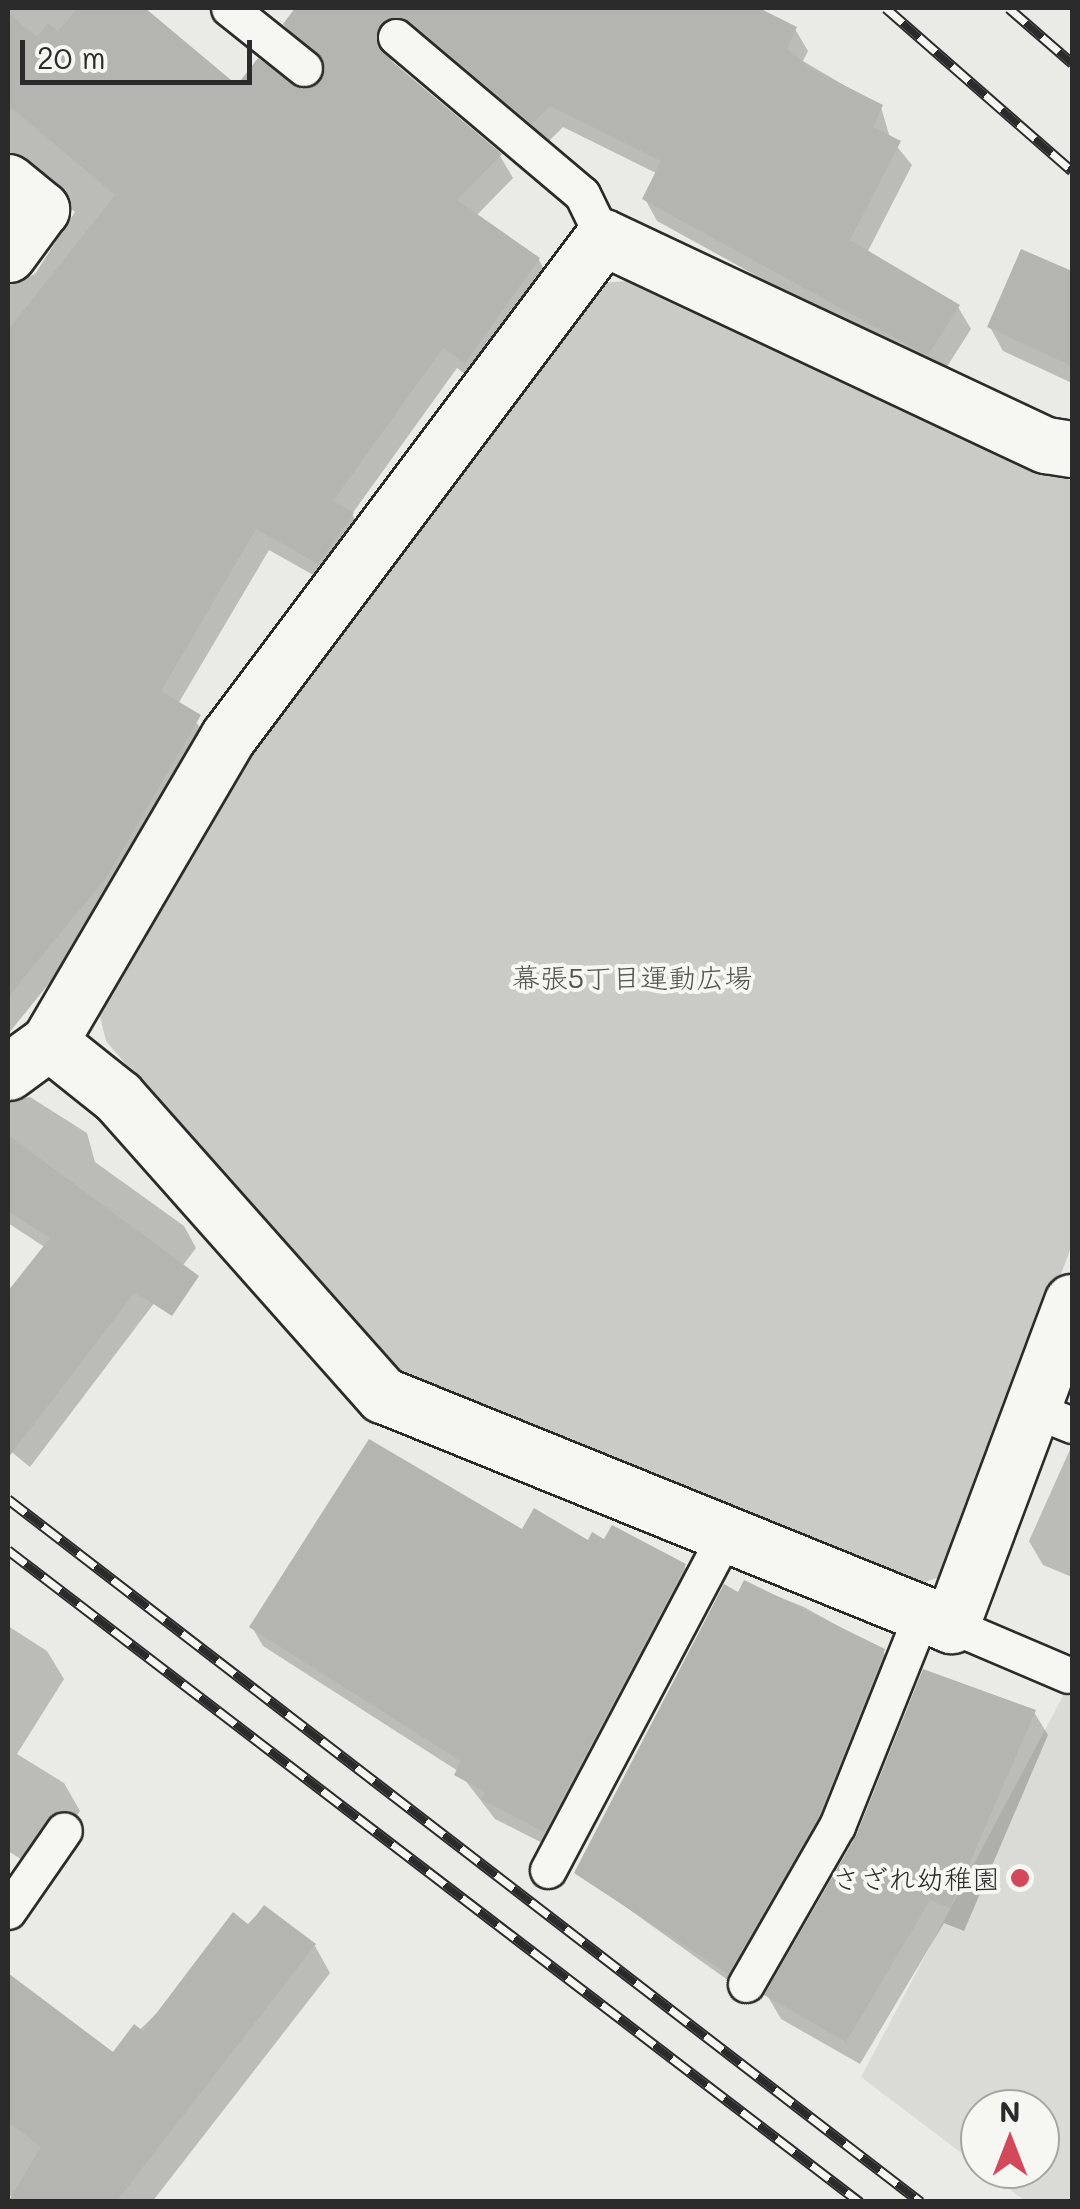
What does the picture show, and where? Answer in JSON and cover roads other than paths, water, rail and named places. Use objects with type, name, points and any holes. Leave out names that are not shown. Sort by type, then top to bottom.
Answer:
[{"type":"street","points":[[8,182],[41,209],[8,254]]},
{"type":"street","points":[[1072,449],[1046,446],[603,238],[228,737],[28,1057],[118,1098],[383,1395],[936,1619],[1052,1417],[1072,1302]]},
{"type":"lane","points":[[229,8],[304,68]]},
{"type":"lane","points":[[396,37],[582,194],[603,238]]},
{"type":"lane","points":[[548,1870],[726,1534]]},
{"type":"lane","points":[[746,1984],[837,1826],[936,1619],[1068,1675]]},
{"type":"lane","points":[[8,1911],[64,1830]]},
{"type":"railway","points":[[886,8],[1072,171]]},
{"type":"railway","points":[[1009,8],[1072,63]]},
{"type":"railway","points":[[8,1499],[921,2202]]},
{"type":"railway","points":[[8,1550],[860,2202]]},
{"type":"place","name":"さざれ幼稚園","points":[[1020,1878]]},
{"type":"park label","name":"幕張5丁目運動広場","points":[[632,977]]}]
